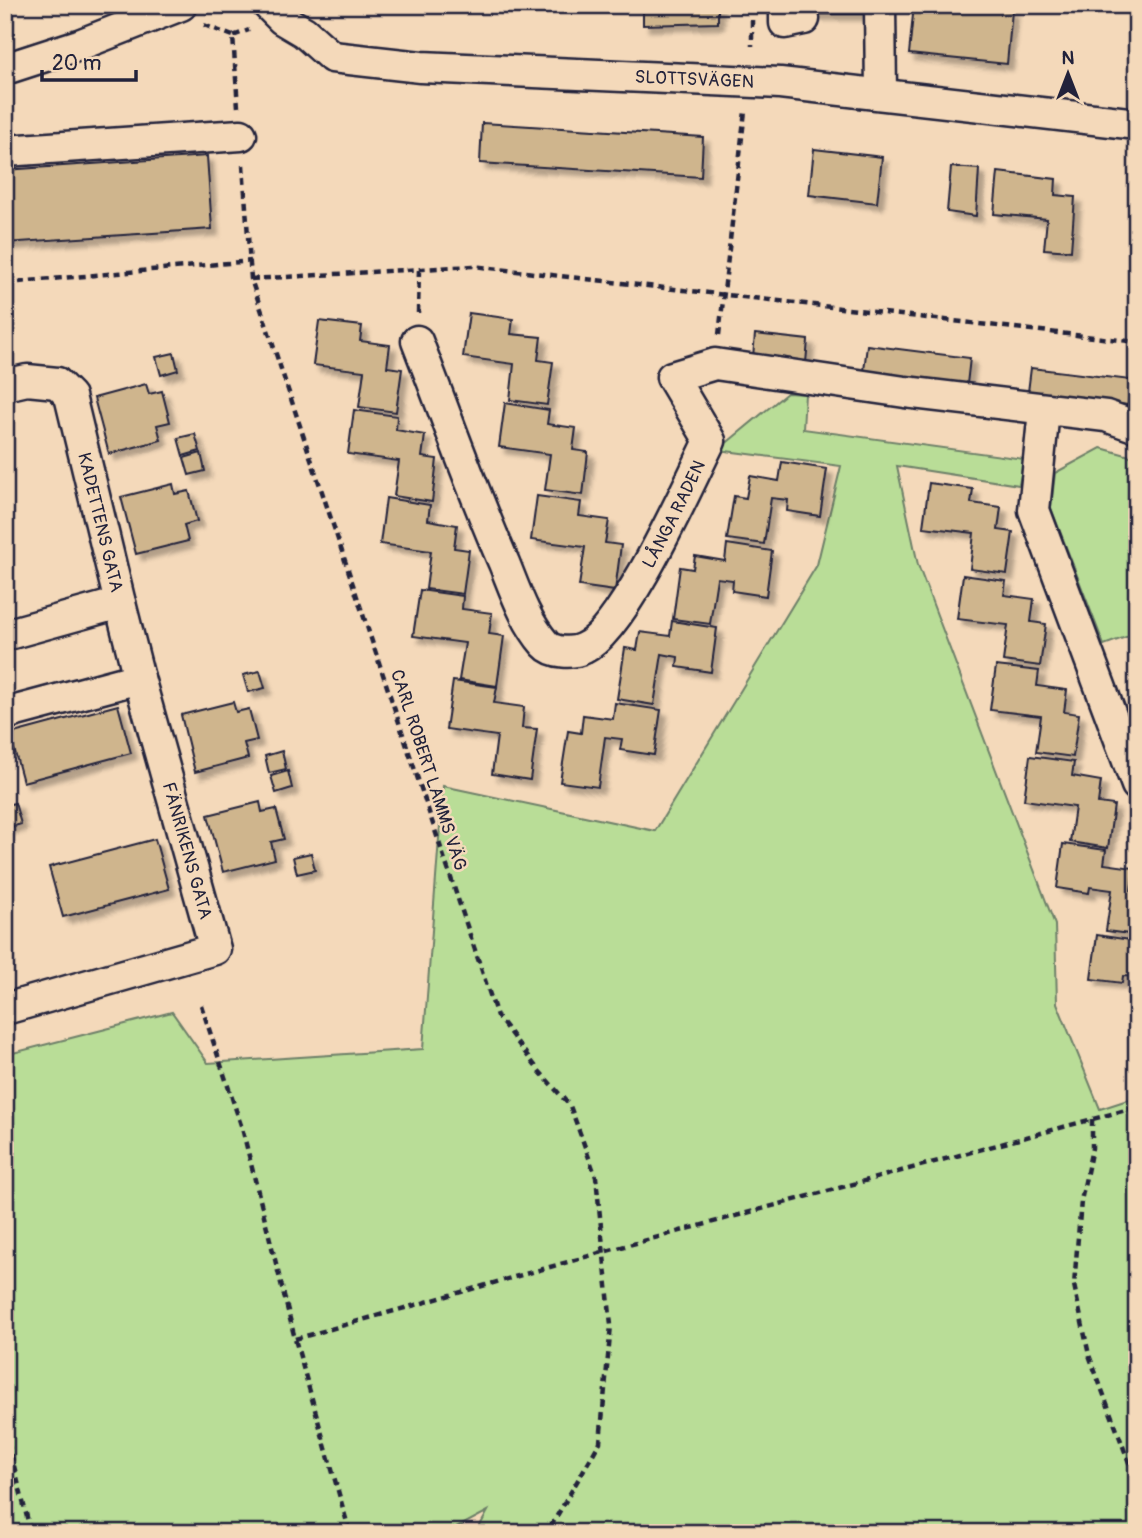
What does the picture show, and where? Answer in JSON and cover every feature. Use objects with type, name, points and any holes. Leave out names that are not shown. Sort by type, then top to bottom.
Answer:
[{"type":"street","points":[[880,5],[881,94]]},
{"type":"street","name":"SLOTTSVÄGEN","points":[[275,12],[304,32],[332,57],[421,67],[780,83],[1137,124]]},
{"type":"street","points":[[5,69],[191,14]]},
{"type":"street","points":[[5,151],[241,135]]},
{"type":"street","name":"LÅNGA RADEN","points":[[418,341],[483,516],[528,621],[547,646],[570,653],[584,648],[606,632],[654,553],[710,441],[672,377],[716,363],[905,392],[1106,416],[1137,427]]},
{"type":"street","name":"KADETTENS GATA","points":[[5,385],[27,380],[57,383],[71,397],[120,603],[5,635]]},
{"type":"street","points":[[1044,410],[1034,510],[1137,785]]},
{"type":"street","points":[[5,714],[139,678],[120,603]]},
{"type":"street","name":"FÄNRIKENS GATA","points":[[5,1009],[215,950],[139,678]]},
{"type":"path","points":[[191,14],[233,36],[275,12]]},
{"type":"path","name":"CARL ROBERT LAMMS VÄG","points":[[233,36],[251,279],[497,1016],[570,1106],[596,1177],[611,1325],[600,1442],[547,1533]]},
{"type":"path","points":[[716,363],[745,110]]},
{"type":"path","points":[[7,283],[251,261]]},
{"type":"path","points":[[251,279],[473,266],[1137,342]]},
{"type":"path","points":[[418,341],[419,268]]},
{"type":"path","points":[[201,1005],[242,1128],[295,1339],[350,1533]]},
{"type":"path","points":[[295,1339],[1137,1107]]},
{"type":"path","points":[[1092,1119],[1092,1148],[1081,1201],[1074,1284],[1089,1354],[1137,1484]]},
{"type":"path","points":[[6,1433],[31,1533]]},
{"type":"green space","points":[[787,393],[805,394],[803,429],[1024,459],[1019,485],[897,466],[918,565],[1055,925],[1057,1003],[1100,1109],[1137,1097],[1137,1533],[476,1533],[488,1511],[447,1533],[5,1533],[5,1055],[172,1012],[208,1063],[423,1049],[443,786],[655,831],[817,565],[841,466],[718,450]]},
{"type":"green space","points":[[1101,448],[1137,458],[1137,633],[1104,645],[1051,508],[1055,473]]},
{"type":"building","points":[[643,5],[718,5],[718,23],[643,25]]},
{"type":"building","points":[[807,5],[862,5],[862,14],[807,14]]},
{"type":"building","points":[[914,5],[955,5],[1012,11],[1007,64],[909,54]]},
{"type":"building","points":[[482,123],[703,137],[701,177],[480,163]]},
{"type":"building","points":[[814,149],[882,157],[877,203],[809,195]]},
{"type":"building","points":[[207,156],[212,229],[5,243],[5,170]]},
{"type":"building","points":[[951,167],[979,169],[976,216],[947,212]]},
{"type":"building","points":[[998,172],[1056,179],[1055,195],[1075,197],[1071,251],[1044,249],[1047,219],[994,214]]},
{"type":"building","points":[[469,313],[513,319],[511,334],[541,337],[538,360],[553,362],[547,405],[510,400],[514,364],[463,357]]},
{"type":"building","points":[[319,321],[362,326],[360,341],[390,345],[387,367],[402,369],[396,412],[359,407],[364,371],[313,365]]},
{"type":"building","points":[[755,334],[808,340],[806,363],[753,357]]},
{"type":"building","points":[[867,345],[970,358],[967,384],[864,371]]},
{"type":"building","points":[[174,353],[178,370],[161,375],[156,357]]},
{"type":"building","points":[[1031,368],[1131,380],[1128,405],[1028,392]]},
{"type":"building","points":[[146,384],[149,394],[162,391],[170,422],[157,425],[161,440],[109,454],[94,398]]},
{"type":"building","points":[[505,403],[549,410],[547,424],[576,428],[573,450],[588,452],[583,495],[545,490],[550,454],[499,447]]},
{"type":"building","points":[[354,410],[397,416],[396,430],[425,435],[422,457],[437,459],[432,502],[394,496],[399,461],[348,454]]},
{"type":"building","points":[[195,434],[200,451],[183,456],[178,438]]},
{"type":"building","points":[[201,453],[205,471],[189,475],[184,458]]},
{"type":"building","points":[[782,462],[827,469],[820,516],[787,511],[788,500],[771,498],[764,544],[727,539],[734,496],[746,498],[750,476],[779,481]]},
{"type":"building","points":[[929,483],[973,489],[971,503],[1001,507],[998,530],[1013,532],[1007,574],[970,569],[974,533],[923,527]]},
{"type":"building","points":[[173,484],[175,494],[189,491],[197,521],[184,525],[188,541],[136,554],[121,497]]},
{"type":"building","points":[[537,496],[581,502],[579,516],[609,520],[605,543],[621,545],[615,591],[579,586],[585,547],[531,540]]},
{"type":"building","points":[[386,498],[430,505],[428,520],[457,525],[454,548],[469,550],[463,594],[426,589],[431,551],[380,544]]},
{"type":"building","points":[[727,544],[772,551],[766,596],[732,591],[733,580],[717,578],[710,624],[673,619],[680,567],[693,569],[695,556],[725,561]]},
{"type":"building","points":[[963,575],[1006,581],[1004,595],[1034,599],[1031,622],[1046,624],[1040,666],[1003,661],[1008,625],[957,619]]},
{"type":"building","points":[[420,590],[463,596],[462,609],[492,613],[489,634],[504,636],[497,686],[459,680],[465,643],[413,636]]},
{"type":"building","points":[[672,621],[717,628],[711,672],[677,667],[678,657],[662,654],[654,705],[617,699],[625,648],[637,650],[640,632],[670,636]]},
{"type":"building","points":[[996,666],[1039,671],[1037,686],[1067,690],[1064,712],[1079,714],[1073,757],[1036,752],[1041,716],[990,710]]},
{"type":"building","points":[[260,671],[265,688],[248,692],[243,675]]},
{"type":"building","points":[[453,681],[497,687],[494,703],[524,707],[522,728],[537,729],[530,780],[492,774],[497,736],[446,729]]},
{"type":"building","points":[[233,702],[236,712],[249,709],[257,740],[244,743],[248,758],[195,772],[181,715]]},
{"type":"building","points":[[615,703],[661,710],[654,755],[620,750],[622,739],[605,737],[598,787],[560,782],[568,731],[581,733],[583,715],[613,719]]},
{"type":"building","points":[[118,705],[131,753],[23,782],[10,734]]},
{"type":"building","points":[[282,751],[286,769],[269,773],[265,756]]},
{"type":"building","points":[[1030,756],[1074,762],[1072,776],[1101,781],[1098,803],[1114,805],[1108,848],[1070,842],[1075,807],[1024,800]]},
{"type":"building","points":[[288,771],[292,788],[276,793],[271,776]]},
{"type":"building","points":[[260,802],[262,812],[276,809],[284,839],[271,842],[275,859],[223,872],[208,815]]},
{"type":"building","points":[[15,803],[21,824],[5,829],[5,805]]},
{"type":"building","points":[[155,839],[169,889],[63,917],[49,867]]},
{"type":"building","points":[[1063,844],[1106,850],[1104,864],[1134,868],[1131,891],[1137,892],[1137,935],[1106,931],[1112,890],[1090,887],[1089,893],[1057,888]]},
{"type":"building","points":[[311,853],[315,870],[297,874],[293,857]]},
{"type":"building","points":[[1097,935],[1137,941],[1137,977],[1123,976],[1122,983],[1091,979]]}]
